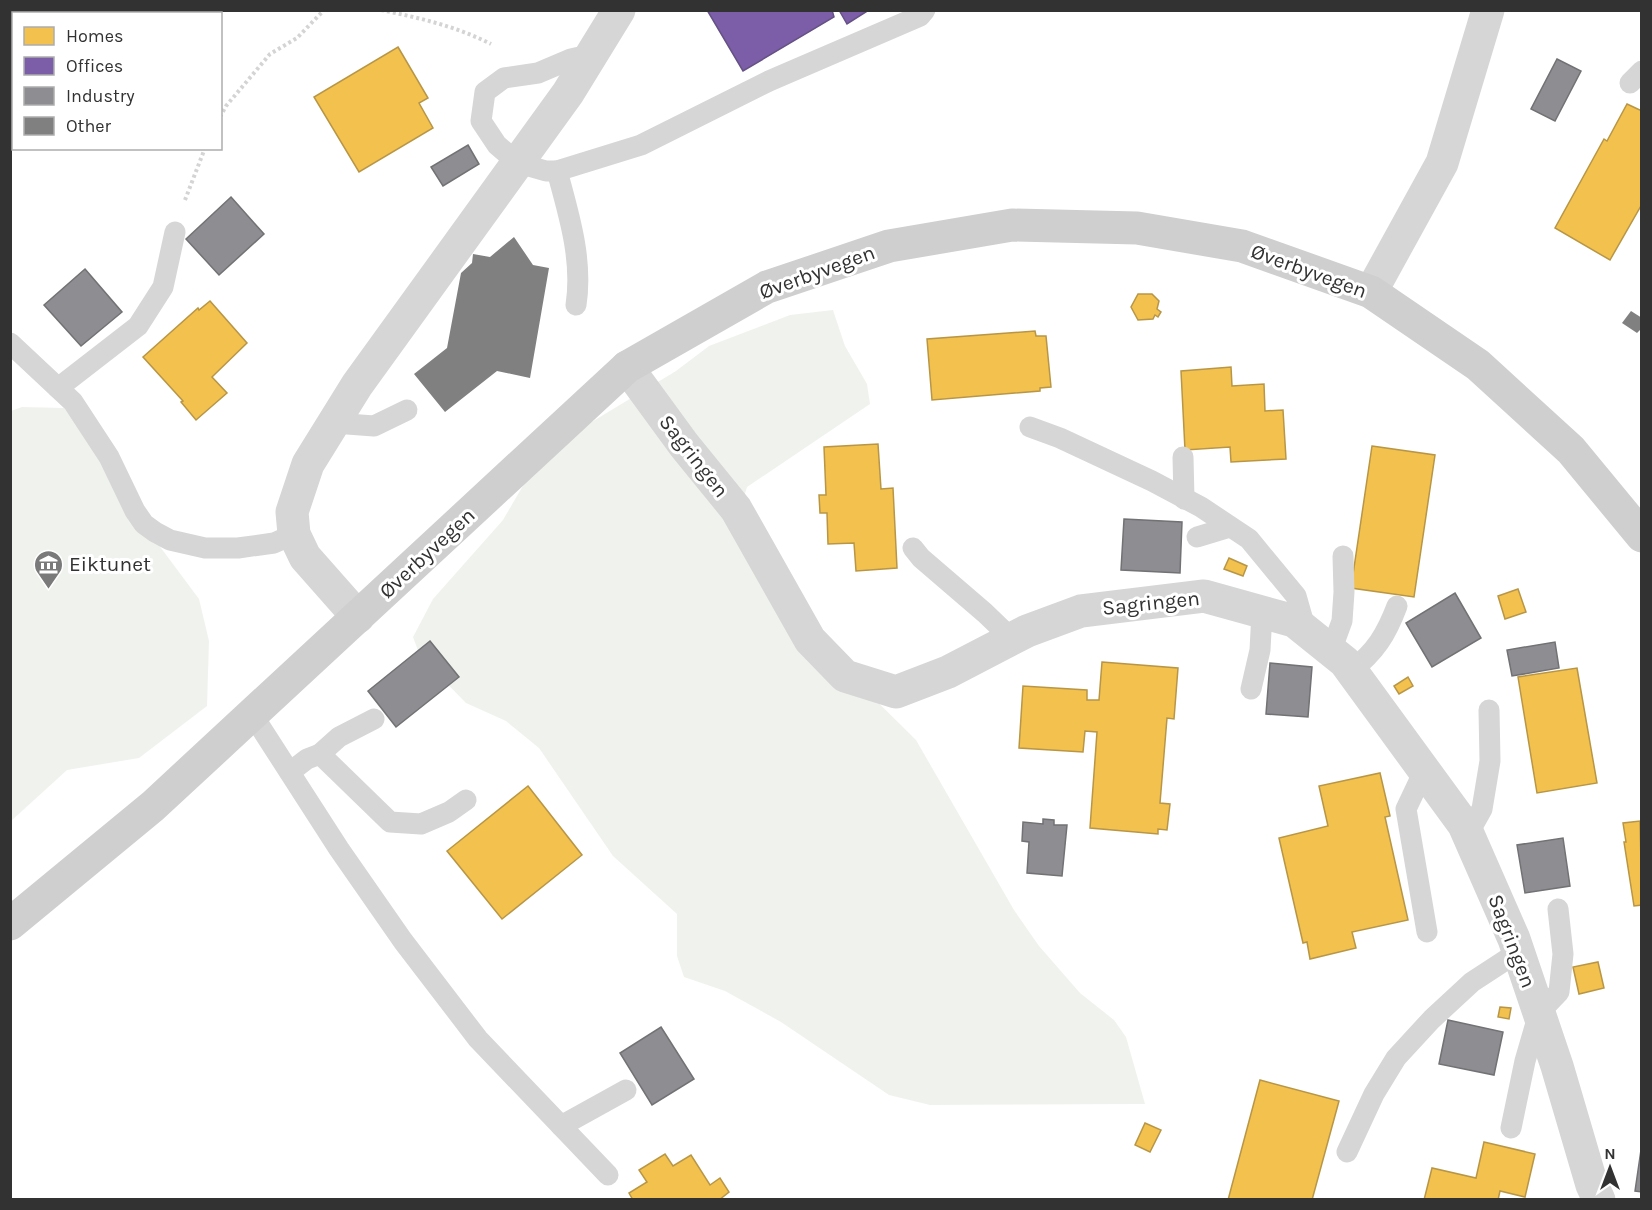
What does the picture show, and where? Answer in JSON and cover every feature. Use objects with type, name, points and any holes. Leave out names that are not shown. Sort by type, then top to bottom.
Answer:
[{"type":"main road","name":"Øverbyvegen","points":[[10,924],[153,806],[627,367],[767,287],[889,246],[1012,225],[1137,228],[1242,246],[1371,292],[1478,365],[1571,450],[1641,536]]},
{"type":"street","points":[[358,616],[305,557],[294,534],[292,512],[308,464],[357,385],[568,93],[619,10]]},
{"type":"street","points":[[1371,292],[1442,162],[1488,10]]},
{"type":"street","name":"Sagringen","points":[[627,367],[684,445],[736,509],[810,640],[845,675],[896,692],[948,672],[1027,630],[1081,611],[1204,596],[1294,621],[1306,630],[1341,661],[1464,825],[1518,952],[1557,1066],[1592,1185],[1599,1200]]},
{"type":"lane","points":[[593,54],[571,59],[538,73],[504,78],[484,92],[482,121],[497,146],[518,162],[546,171],[557,171],[641,146],[769,81],[920,16],[925,10]]},
{"type":"lane","points":[[557,171],[572,222],[579,278],[576,305]]},
{"type":"lane","points":[[58,388],[138,326],[163,287],[175,232]]},
{"type":"lane","points":[[10,343],[73,402],[109,458],[135,511],[144,524],[155,532],[170,540],[205,548],[238,548],[274,543],[294,534]]},
{"type":"lane","points":[[334,423],[374,426],[407,410]]},
{"type":"lane","points":[[1030,427],[1060,438],[1185,499],[1249,539],[1296,596],[1306,630]]},
{"type":"lane","points":[[1183,457],[1185,499]]},
{"type":"lane","points":[[1197,537],[1230,526]]},
{"type":"lane","points":[[913,548],[921,558],[1011,638]]},
{"type":"lane","points":[[1343,556],[1341,661],[1372,654],[1391,622],[1397,606]]},
{"type":"lane","points":[[1251,690],[1260,650],[1262,612]]},
{"type":"lane","points":[[1468,834],[1482,809],[1490,761],[1489,710]]},
{"type":"lane","points":[[252,714],[403,941],[478,1039],[608,1175]]},
{"type":"lane","points":[[290,772],[308,759],[320,754],[339,737],[374,719]]},
{"type":"lane","points":[[320,754],[390,822],[421,824],[449,812],[466,800]]},
{"type":"lane","points":[[1424,771],[1406,809],[1427,932]]},
{"type":"lane","points":[[1511,1128],[1525,1061],[1539,1013],[1559,992],[1563,954],[1558,909]]},
{"type":"lane","points":[[1347,1152],[1374,1094],[1396,1058],[1432,1018],[1472,982],[1518,952]]},
{"type":"lane","points":[[561,1126],[626,1090]]},
{"type":"path","points":[[222,113],[270,54],[297,38],[324,10]]},
{"type":"path","points":[[381,10],[433,21],[475,36],[504,51],[530,74]]},
{"type":"path","points":[[175,232],[188,188],[204,150]]},
{"type":"shaded area","points":[[833,310],[845,346],[867,384],[870,404],[747,487],[741,507],[825,650],[916,740],[1014,910],[1039,946],[1080,993],[1114,1020],[1126,1037],[1145,1104],[930,1105],[889,1095],[781,1022],[725,991],[684,977],[677,956],[677,914],[613,856],[539,748],[506,721],[466,703],[420,656],[413,637],[433,599],[503,520],[535,465],[585,426],[676,371],[709,346],[790,315]]},
{"type":"shaded area","points":[[22,407],[64,408],[118,475],[161,548],[199,599],[209,641],[207,706],[139,758],[67,770],[11,821],[11,411]]},
{"type":"building: Homes","points":[[398,47],[428,98],[419,103],[433,128],[359,172],[314,97]]},
{"type":"building: Homes","points":[[1627,104],[1642,111],[1642,204],[1610,260],[1555,228],[1604,139],[1607,141]]},
{"type":"building: Homes","points":[[1138,294],[1152,294],[1159,301],[1157,309],[1161,312],[1158,317],[1155,315],[1153,319],[1138,320],[1131,307]]},
{"type":"building: Homes","points":[[210,301],[247,343],[212,377],[227,393],[196,420],[181,402],[183,401],[143,357],[198,308],[199,310]]},
{"type":"building: Homes","points":[[1035,331],[1036,336],[1046,336],[1051,387],[1040,388],[1040,391],[932,400],[927,339]]},
{"type":"building: Homes","points":[[1231,367],[1232,386],[1264,384],[1265,411],[1283,410],[1286,459],[1231,462],[1230,447],[1185,450],[1181,371]]},
{"type":"building: Homes","points":[[878,444],[881,489],[893,488],[897,568],[856,571],[854,543],[828,544],[827,513],[820,513],[819,495],[826,495],[824,447]]},
{"type":"building: Homes","points":[[1372,446],[1435,455],[1414,597],[1351,588]]},
{"type":"building: Homes","points":[[1229,558],[1247,566],[1243,576],[1224,569]]},
{"type":"building: Homes","points":[[1518,589],[1526,612],[1505,619],[1498,596]]},
{"type":"building: Homes","points":[[1102,662],[1178,668],[1174,719],[1167,718],[1160,803],[1170,804],[1167,830],[1158,829],[1158,834],[1090,828],[1097,732],[1085,731],[1083,752],[1019,748],[1023,686],[1087,690],[1087,700],[1099,700]]},
{"type":"building: Homes","points":[[1577,668],[1597,783],[1537,793],[1518,677]]},
{"type":"building: Homes","points":[[1408,677],[1413,686],[1399,694],[1394,686]]},
{"type":"building: Homes","points":[[1380,773],[1390,816],[1385,817],[1408,920],[1352,932],[1356,948],[1310,959],[1307,942],[1303,943],[1279,838],[1328,826],[1319,786]]},
{"type":"building: Homes","points":[[528,786],[582,855],[502,919],[447,851]]},
{"type":"building: Homes","points":[[1640,821],[1642,905],[1634,906],[1623,823]]},
{"type":"building: Homes","points":[[1598,962],[1604,988],[1579,994],[1573,967]]},
{"type":"building: Homes","points":[[1500,1007],[1511,1008],[1509,1019],[1498,1017]]},
{"type":"building: Homes","points":[[1260,1080],[1339,1101],[1312,1200],[1228,1200]]},
{"type":"building: Homes","points":[[1145,1123],[1161,1130],[1150,1152],[1135,1145]]},
{"type":"building: Homes","points":[[1484,1142],[1535,1154],[1525,1197],[1500,1191],[1498,1200],[1424,1200],[1432,1168],[1476,1178]]},
{"type":"building: Homes","points":[[665,1154],[673,1166],[691,1155],[710,1185],[720,1178],[729,1192],[719,1200],[633,1200],[629,1193],[647,1182],[639,1170]]},
{"type":"building: Offices","points":[[707,10],[832,10],[834,17],[743,71]]},
{"type":"building: Offices","points":[[839,10],[869,10],[847,24]]},
{"type":"building: Industry","points":[[1557,59],[1581,71],[1555,121],[1531,109]]},
{"type":"building: Industry","points":[[468,145],[479,164],[443,186],[431,167]]},
{"type":"building: Industry","points":[[231,197],[264,234],[219,275],[186,239]]},
{"type":"building: Industry","points":[[85,269],[122,312],[81,346],[44,305]]},
{"type":"building: Industry","points":[[1124,519],[1182,522],[1180,573],[1121,570]]},
{"type":"building: Industry","points":[[1455,593],[1481,638],[1432,667],[1406,623]]},
{"type":"building: Industry","points":[[430,641],[459,677],[396,727],[368,691]]},
{"type":"building: Industry","points":[[1555,642],[1559,668],[1512,676],[1507,650]]},
{"type":"building: Industry","points":[[1270,663],[1312,667],[1308,717],[1266,714]]},
{"type":"building: Industry","points":[[1043,819],[1054,820],[1054,825],[1067,825],[1062,876],[1027,873],[1029,842],[1022,841],[1023,822],[1043,824]]},
{"type":"building: Industry","points":[[1563,838],[1570,886],[1525,893],[1517,845]]},
{"type":"building: Industry","points":[[1448,1020],[1503,1032],[1494,1075],[1439,1064]]},
{"type":"building: Industry","points":[[661,1027],[694,1079],[652,1105],[620,1053]]},
{"type":"building: Industry","points":[[1642,1143],[1642,1192],[1635,1191]]},
{"type":"building: Other","points":[[514,237],[533,265],[549,268],[530,378],[497,371],[445,412],[414,374],[447,348],[461,273],[472,263],[473,254],[490,257]]},
{"type":"building: Other","points":[[1631,311],[1642,318],[1642,328],[1637,333],[1622,323]]},
{"type":"place","name":"Eiktunet","points":[[48,590]]}]
